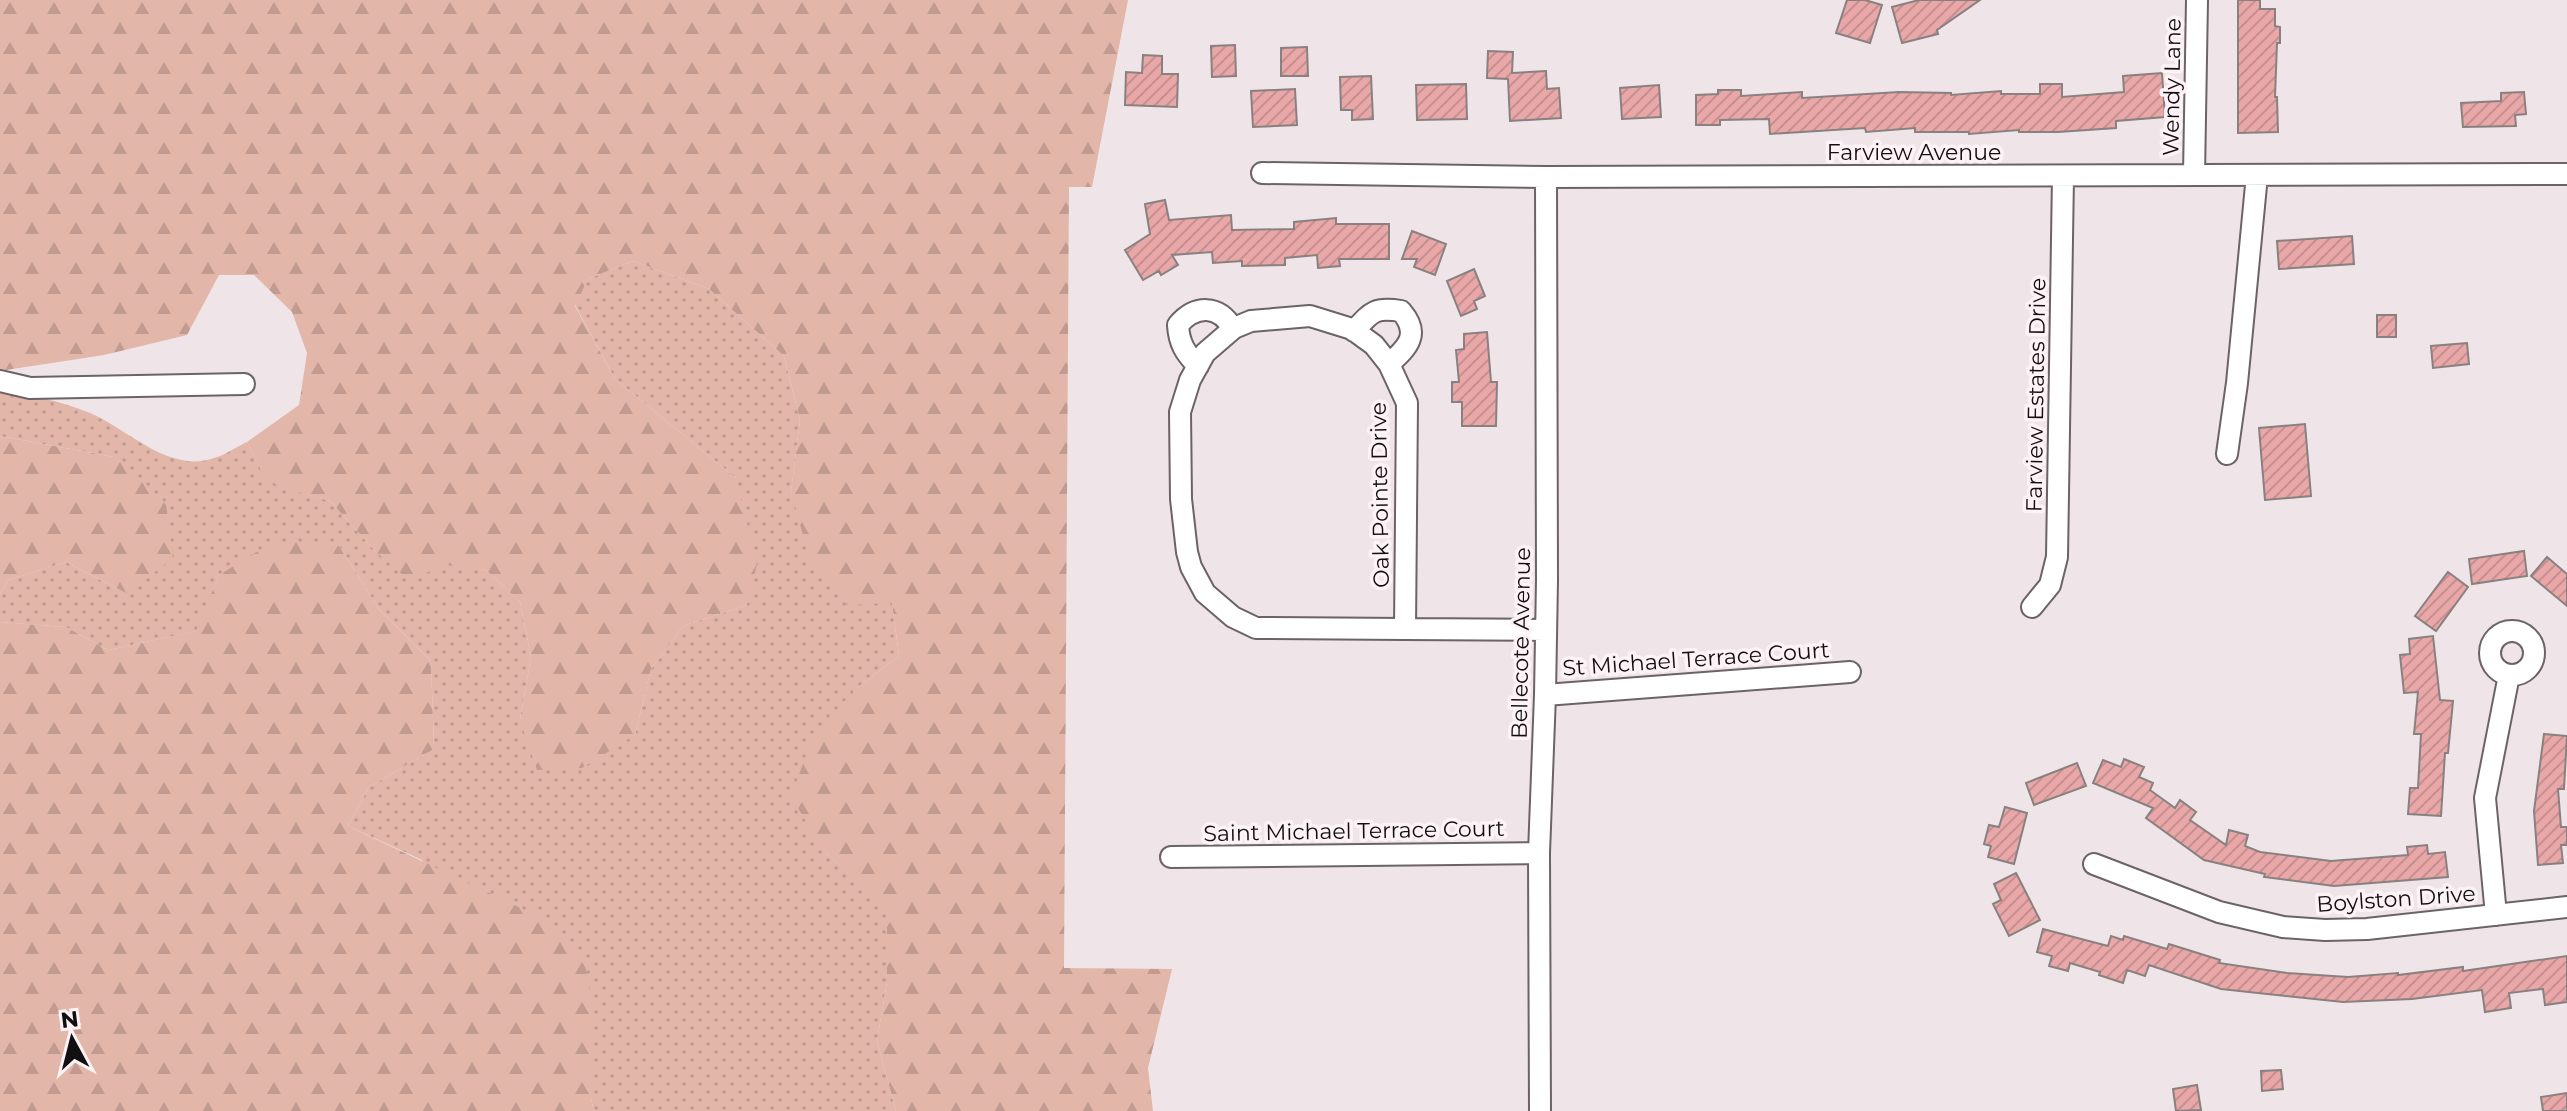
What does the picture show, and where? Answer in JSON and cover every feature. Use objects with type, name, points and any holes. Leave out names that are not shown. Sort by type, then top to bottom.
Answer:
[{"type":"street","name":"Wendy Lane","points":[[2194,175],[2197,0]]},
{"type":"street","name":"Farview Avenue","points":[[1262,173],[1546,177],[2567,174]]},
{"type":"street","points":[[2227,454],[2257,175]]},
{"type":"street","name":"Farview Estates Drive","points":[[2032,607],[2050,585],[2057,557],[2063,176]]},
{"type":"street","name":"Bellecote Avenue","points":[[1540,1111],[1539,853],[1546,630],[1546,177]]},
{"type":"street","points":[[1354,331],[1366,317],[1382,308],[1401,311],[1410,321],[1411,336],[1404,350],[1389,364]]},
{"type":"street","points":[[1198,366],[1179,341],[1178,325],[1186,315],[1202,309],[1219,314],[1233,329]]},
{"type":"street","name":"Oak Pointe Drive","points":[[1405,629],[1407,403],[1389,364],[1374,345],[1354,331],[1310,316],[1251,321],[1233,329],[1205,353],[1190,380],[1180,412],[1181,499],[1187,552],[1205,593],[1233,617],[1256,628],[1546,630]]},
{"type":"street","points":[[0,381],[30,388],[244,384]]},
{"type":"street","name":"St Michael Terrace Court","points":[[1545,695],[1850,672]]},
{"type":"street","points":[[2496,915],[2485,798],[2509,675]]},
{"type":"street","name":"Saint Michael Terrace Court","points":[[1171,857],[1539,853]]},
{"type":"street","name":"Boylston Drive","points":[[2094,864],[2219,912],[2283,927],[2367,929],[2567,907]]},
{"type":"green space","points":[[0,0],[1128,0],[1092,187],[1069,187],[1064,968],[1172,969],[1148,1068],[1153,1111],[896,1111],[877,1041],[887,982],[887,909],[825,852],[791,797],[814,733],[857,688],[899,656],[892,603],[847,605],[811,565],[791,491],[800,420],[784,356],[709,289],[633,261],[588,279],[575,306],[615,379],[736,478],[757,564],[747,605],[683,626],[651,669],[635,735],[582,768],[537,770],[520,720],[531,657],[520,602],[486,570],[445,565],[409,580],[376,552],[330,501],[268,484],[247,442],[299,405],[307,353],[292,312],[254,275],[219,275],[187,335],[104,355],[0,369]]},
{"type":"green space","points":[[633,261],[709,289],[784,356],[800,420],[791,492],[892,602],[899,656],[857,688],[825,852],[887,908],[887,982],[877,1041],[896,1111],[594,1111],[591,1099],[422,860],[348,826],[369,787],[434,749],[431,661],[379,609],[339,546],[219,575],[197,631],[108,650],[66,627],[0,622],[0,594],[8,580],[66,562],[126,593],[114,457],[0,436],[0,391],[46,399],[90,413],[149,448],[181,460],[214,458],[247,442],[268,483],[330,501],[376,552],[486,570],[520,602],[531,657],[520,720],[635,735],[651,669],[683,626],[747,605],[736,478],[615,379],[575,305],[588,279]]},
{"type":"green space","points":[[0,436],[114,457],[166,503],[173,559],[126,593],[66,562],[8,580],[0,594]]},
{"type":"green space","points":[[275,541],[339,546],[379,609],[431,661],[434,749],[369,787],[348,826],[542,918],[584,959],[594,1013],[591,1099],[594,1111],[0,1111],[0,622],[66,627],[108,650],[196,631],[219,575]]},
{"type":"building","points":[[1847,0],[1865,0],[1882,5],[1870,43],[1836,33]]},
{"type":"building","points":[[1919,0],[1980,0],[1937,30],[1938,34],[1902,43],[1892,7]]},
{"type":"building","points":[[2238,0],[2260,0],[2260,9],[2275,9],[2275,26],[2280,27],[2275,97],[2278,132],[2238,133]]},
{"type":"building","points":[[1235,45],[1236,76],[1212,77],[1211,46]]},
{"type":"building","points":[[1307,47],[1308,76],[1281,76],[1281,48]]},
{"type":"building","points":[[1488,51],[1513,52],[1512,73],[1546,71],[1547,89],[1559,88],[1561,118],[1510,121],[1508,79],[1487,78]]},
{"type":"building","points":[[1143,55],[1162,56],[1162,74],[1178,74],[1177,107],[1125,105],[1126,72],[1142,73]]},
{"type":"building","points":[[2162,73],[2165,117],[2116,121],[2116,128],[1969,134],[1915,132],[1915,128],[1866,132],[1865,128],[1770,134],[1769,119],[1720,120],[1720,125],[1696,125],[1696,95],[1718,94],[1718,90],[1741,90],[1741,96],[1802,92],[1802,98],[1899,92],[1951,95],[2001,91],[2001,94],[2040,94],[2040,84],[2062,84],[2062,97],[2124,92],[2123,76]]},
{"type":"building","points":[[1371,76],[1373,119],[1352,120],[1352,110],[1341,110],[1340,77]]},
{"type":"building","points":[[1466,84],[1467,119],[1417,120],[1416,85]]},
{"type":"building","points":[[1659,85],[1661,117],[1622,119],[1620,88]]},
{"type":"building","points":[[1295,89],[1297,125],[1253,127],[1251,91]]},
{"type":"building","points":[[2524,92],[2526,114],[2515,115],[2516,126],[2463,127],[2461,103],[2501,101],[2501,93]]},
{"type":"building","points":[[1165,200],[1169,220],[1231,215],[1232,230],[1294,229],[1294,222],[1336,218],[1336,224],[1389,224],[1389,259],[1339,259],[1340,266],[1318,268],[1317,255],[1285,258],[1285,265],[1242,266],[1242,261],[1213,263],[1212,252],[1172,255],[1178,265],[1161,275],[1159,271],[1143,280],[1125,250],[1150,234],[1145,204]]},
{"type":"building","points":[[1412,231],[1446,244],[1435,275],[1414,267],[1417,259],[1402,259]]},
{"type":"building","points":[[2352,236],[2354,264],[2279,269],[2277,241]]},
{"type":"building","points":[[1474,269],[1485,296],[1474,301],[1477,309],[1461,316],[1447,281]]},
{"type":"building","points":[[2377,315],[2396,315],[2396,337],[2377,337]]},
{"type":"building","points":[[1487,332],[1491,382],[1497,382],[1496,426],[1462,426],[1462,402],[1452,402],[1452,382],[1459,382],[1456,350],[1464,349],[1464,334]]},
{"type":"building","points":[[2467,343],[2469,364],[2433,368],[2431,346]]},
{"type":"building","points":[[2305,424],[2311,496],[2265,500],[2259,428]]},
{"type":"building","points":[[2524,551],[2527,576],[2472,584],[2469,559]]},
{"type":"building","points":[[2547,557],[2567,574],[2567,606],[2531,576]]},
{"type":"building","points":[[2448,572],[2468,587],[2436,631],[2415,616]]},
{"type":"building","points":[[2433,636],[2440,700],[2453,701],[2448,753],[2445,753],[2441,816],[2408,814],[2410,788],[2418,788],[2421,734],[2414,734],[2418,692],[2404,693],[2400,655],[2410,654],[2409,639]]},
{"type":"building","points":[[2544,734],[2567,736],[2564,789],[2558,789],[2561,827],[2567,827],[2567,845],[2561,845],[2563,863],[2538,865],[2534,811]]},
{"type":"building","points":[[2124,759],[2144,767],[2139,777],[2153,783],[2150,790],[2175,808],[2180,800],[2196,812],[2190,820],[2226,845],[2229,830],[2248,835],[2245,846],[2260,852],[2331,861],[2408,855],[2407,847],[2427,845],[2428,854],[2445,852],[2448,877],[2334,886],[2264,877],[2265,874],[2204,860],[2146,818],[2153,808],[2093,783],[2103,760],[2121,767]]},
{"type":"building","points":[[2077,763],[2086,786],[2034,805],[2026,783]]},
{"type":"building","points":[[2005,807],[2027,813],[2014,864],[1988,857],[1991,846],[1984,844],[1989,825],[1999,827]]},
{"type":"building","points":[[2016,873],[2040,920],[2009,936],[1993,904],[2001,900],[1994,884]]},
{"type":"building","points":[[2043,929],[2108,946],[2111,936],[2123,940],[2124,936],[2167,949],[2169,944],[2220,960],[2219,963],[2287,973],[2348,977],[2463,967],[2463,971],[2567,956],[2567,1002],[2545,1005],[2543,989],[2509,993],[2511,1008],[2485,1012],[2482,990],[2412,999],[2343,1002],[2221,989],[2149,965],[2145,976],[2127,970],[2123,983],[2070,963],[2068,971],[2049,966],[2052,956],[2037,952]]},
{"type":"building","points":[[2281,1070],[2283,1089],[2262,1091],[2261,1071]]},
{"type":"building","points":[[2197,1085],[2201,1110],[2176,1111],[2173,1089]]},
{"type":"building","points":[[2567,1093],[2567,1111],[2543,1111],[2541,1097]]}]
